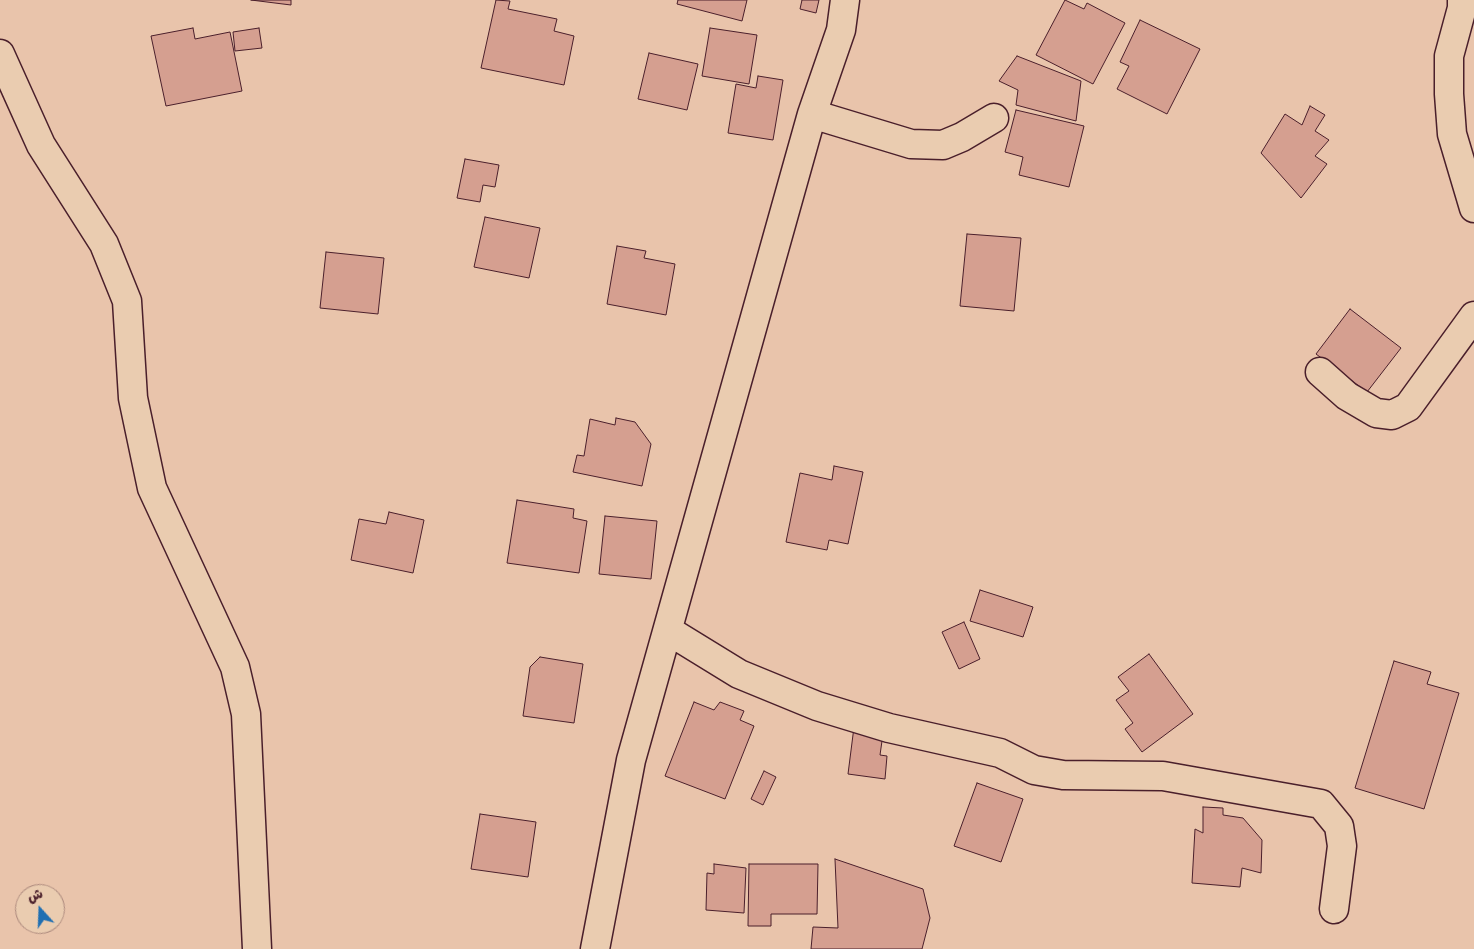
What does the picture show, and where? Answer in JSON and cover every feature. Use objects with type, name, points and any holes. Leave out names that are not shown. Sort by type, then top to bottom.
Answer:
[{"type":"street","points":[[595,949],[632,760],[812,114],[841,30],[845,0]]},
{"type":"street","points":[[1462,0],[1462,8],[1449,56],[1449,94],[1452,134],[1474,208]]},
{"type":"street","points":[[0,54],[40,146],[104,244],[127,300],[133,398],[152,488],[235,667],[246,714],[257,949]]},
{"type":"street","points":[[812,114],[911,144],[943,145],[962,137],[994,118]]},
{"type":"street","points":[[1320,372],[1347,396],[1376,413],[1392,415],[1408,407],[1474,316]]},
{"type":"street","points":[[669,631],[739,674],[817,706],[890,728],[1000,753],[1034,770],[1063,775],[1162,776],[1321,804],[1339,826],[1342,846],[1334,909]]},
{"type":"building","points":[[251,0],[291,0],[291,5]]},
{"type":"building","points":[[496,0],[510,1],[508,9],[557,19],[554,31],[574,36],[564,85],[481,68]]},
{"type":"building","points":[[678,0],[747,0],[742,21],[677,4]]},
{"type":"building","points":[[802,0],[819,0],[816,13],[800,9]]},
{"type":"building","points":[[1065,0],[1084,9],[1087,3],[1125,23],[1093,84],[1036,55]]},
{"type":"building","points":[[1140,20],[1200,49],[1167,114],[1117,89],[1129,66],[1120,62]]},
{"type":"building","points":[[193,28],[195,39],[230,32],[242,91],[166,106],[151,36]]},
{"type":"building","points":[[259,28],[262,48],[235,51],[233,32]]},
{"type":"building","points":[[710,28],[757,35],[749,84],[702,76]]},
{"type":"building","points":[[649,53],[698,64],[687,110],[638,99]]},
{"type":"building","points":[[1017,56],[1081,81],[1076,121],[1016,105],[1018,90],[999,81]]},
{"type":"building","points":[[758,76],[783,80],[773,140],[728,133],[736,84],[756,88]]},
{"type":"building","points":[[1310,106],[1325,115],[1315,131],[1329,140],[1315,156],[1327,164],[1301,198],[1261,153],[1285,114],[1302,125]]},
{"type":"building","points":[[1016,110],[1084,126],[1069,187],[1019,175],[1023,157],[1005,152]]},
{"type":"building","points":[[465,159],[499,165],[495,187],[483,185],[480,202],[457,198]]},
{"type":"building","points":[[485,217],[540,228],[529,278],[474,267]]},
{"type":"building","points":[[967,234],[1021,238],[1014,311],[960,306]]},
{"type":"building","points":[[617,246],[646,251],[644,258],[675,264],[666,315],[607,304]]},
{"type":"building","points":[[326,252],[384,258],[378,314],[320,308]]},
{"type":"building","points":[[1350,309],[1401,348],[1367,392],[1316,354]]},
{"type":"building","points":[[616,418],[635,422],[651,444],[642,486],[573,472],[577,455],[584,456],[590,419],[615,425]]},
{"type":"building","points":[[834,466],[863,472],[848,544],[829,540],[827,550],[786,542],[800,473],[832,480]]},
{"type":"building","points":[[517,500],[574,509],[573,518],[587,521],[579,573],[507,563]]},
{"type":"building","points":[[389,512],[424,520],[413,573],[351,560],[359,519],[386,524]]},
{"type":"building","points":[[605,516],[657,521],[651,579],[599,574]]},
{"type":"building","points":[[980,590],[1033,607],[1023,637],[970,621]]},
{"type":"building","points":[[964,622],[980,659],[959,669],[942,632]]},
{"type":"building","points":[[1149,654],[1193,714],[1142,752],[1125,729],[1133,723],[1116,700],[1129,691],[1118,677]]},
{"type":"building","points":[[540,657],[583,664],[574,723],[523,716],[530,667]]},
{"type":"building","points":[[1394,661],[1431,672],[1427,684],[1459,693],[1424,809],[1355,788]]},
{"type":"building","points":[[694,702],[714,710],[720,702],[744,711],[740,720],[754,726],[725,799],[665,776]]},
{"type":"building","points":[[854,727],[877,731],[882,741],[880,755],[887,756],[885,779],[848,774]]},
{"type":"building","points":[[764,771],[776,777],[763,805],[751,799]]},
{"type":"building","points":[[977,783],[1023,799],[1001,862],[954,846]]},
{"type":"building","points":[[1203,807],[1223,808],[1223,815],[1243,818],[1262,840],[1261,873],[1242,868],[1240,887],[1192,883],[1195,829],[1203,833]]},
{"type":"building","points":[[480,814],[536,822],[528,877],[471,869]]},
{"type":"building","points":[[835,859],[923,889],[930,918],[922,949],[811,949],[813,927],[838,928]]},
{"type":"building","points":[[714,864],[746,868],[744,913],[706,910],[707,873],[714,874]]},
{"type":"building","points":[[749,864],[818,864],[817,914],[771,914],[771,926],[748,926]]}]
